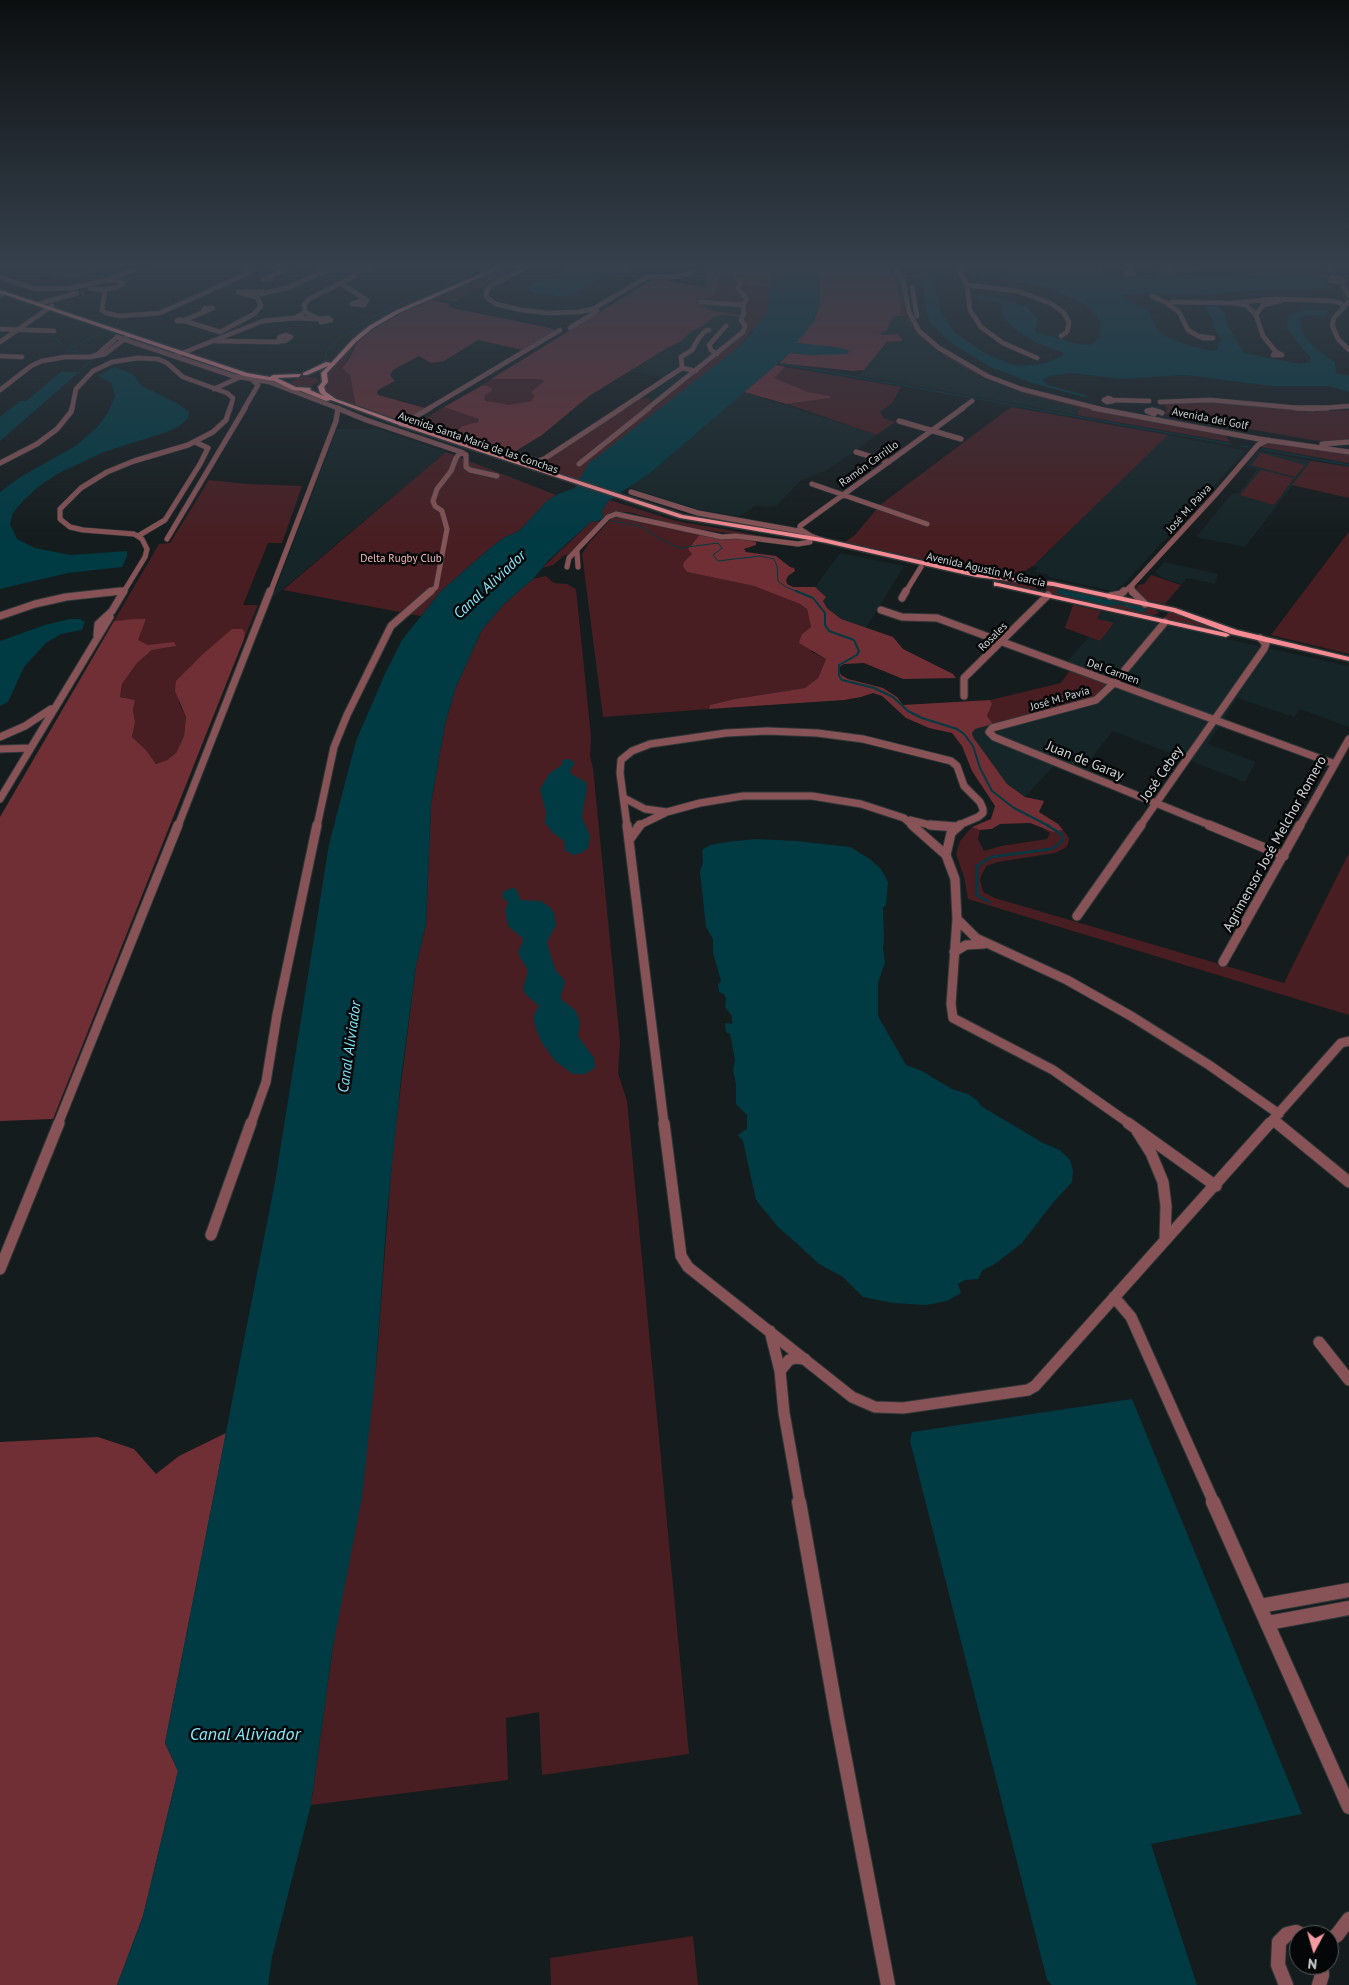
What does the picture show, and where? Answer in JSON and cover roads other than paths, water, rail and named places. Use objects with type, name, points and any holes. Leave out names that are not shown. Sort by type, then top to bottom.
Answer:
[{"type":"main road","points":[[194,357],[246,375],[276,380],[286,385],[286,380],[324,366],[333,357]]},
{"type":"main road","points":[[197,357],[256,374],[282,377],[316,374],[323,380]]},
{"type":"main road","points":[[323,380],[324,372],[339,357]]},
{"type":"main road","points":[[298,389],[323,380]]},
{"type":"main road","name":"Avenida Santa María de las Conchas","points":[[323,380],[321,390],[334,400],[397,427],[411,427],[567,482]]},
{"type":"main road","name":"Avenida Santa María de las Conchas","points":[[286,385],[397,427],[567,482]]},
{"type":"main road","points":[[567,482],[619,499]]},
{"type":"main road","name":"Avenida Agustín M. García","points":[[619,499],[692,519],[822,540],[976,575],[1048,583],[1182,612],[1263,641],[1349,663]]},
{"type":"main road","name":"Avenida Agustín M. García","points":[[619,499],[684,520],[810,542],[1152,619],[1349,659]]},
{"type":"main road","points":[[1048,583],[1040,588],[1048,595]]},
{"type":"main road","points":[[1152,619],[1164,615],[1163,611],[1155,606]]},
{"type":"street","points":[[14,357],[22,357]]},
{"type":"street","points":[[0,390],[31,366],[42,361],[65,357],[91,357]]},
{"type":"street","points":[[187,357],[196,364],[235,377],[269,382],[381,426],[397,427],[466,455],[464,462],[466,468],[497,476]]},
{"type":"street","points":[[397,427],[519,357]]},
{"type":"street","points":[[682,357],[680,359],[683,365],[682,368]]},
{"type":"street","points":[[579,464],[714,357]]},
{"type":"street","name":"Avenida del Golf","points":[[951,357],[977,371],[1021,389],[1079,405],[1147,409],[1156,414],[1174,419],[1349,451]]},
{"type":"street","name":"Avenida del Golf","points":[[959,357],[983,370],[1026,386],[1084,403],[1128,411],[1147,409]]},
{"type":"street","points":[[0,464],[36,444],[57,428],[72,408],[75,392],[80,384],[90,374],[107,364],[132,358],[158,359],[183,377],[228,393],[233,398],[229,406],[230,413],[219,428],[195,442],[143,458],[107,472],[81,488],[60,509],[60,519],[70,527],[90,531],[122,532],[138,536],[145,543],[146,552],[0,798]]},
{"type":"street","points":[[196,364],[204,360]]},
{"type":"street","points":[[411,427],[538,461],[544,459],[682,368],[696,371]]},
{"type":"street","points":[[211,388],[235,377]]},
{"type":"street","points":[[167,539],[258,385],[250,379]]},
{"type":"street","points":[[298,389],[322,402]]},
{"type":"street","points":[[411,427],[446,400]]},
{"type":"street","points":[[1112,400],[1147,409],[1160,404],[1210,400],[1310,409],[1349,408]]},
{"type":"street","name":"Ramón Carrillo","points":[[804,532],[800,529],[801,525],[972,402]]},
{"type":"street","points":[[1156,414],[1166,409],[1160,404]]},
{"type":"street","points":[[0,1269],[227,704],[336,421],[338,408]]},
{"type":"street","points":[[1301,412],[1349,408]]},
{"type":"street","points":[[336,421],[344,416],[354,414]]},
{"type":"street","name":"Avenida del Golf","points":[[1156,414],[1252,438],[1349,451]]},
{"type":"street","points":[[899,421],[961,439]]},
{"type":"street","points":[[1256,433],[1250,434],[1258,445]]},
{"type":"street","name":"José M. Paiva","points":[[1132,585],[1258,445],[1268,440]]},
{"type":"street","points":[[138,536],[165,520],[195,473],[208,450],[206,446],[195,442]]},
{"type":"street","points":[[1317,444],[1349,442]]},
{"type":"street","points":[[210,1235],[266,1082],[278,1015],[334,747],[391,626],[436,587],[443,542],[447,529],[446,520],[442,512],[435,506],[433,501],[437,490],[451,471],[460,452]]},
{"type":"street","points":[[856,452],[889,462]]},
{"type":"street","points":[[812,484],[928,524]]},
{"type":"street","points":[[631,492],[698,513],[804,532],[822,540]]},
{"type":"street","points":[[577,552],[577,565],[567,566],[568,559],[577,552],[608,517],[613,515],[625,515],[674,527],[780,542],[797,547],[806,546],[810,542]]},
{"type":"street","points":[[902,598],[921,567]]},
{"type":"street","points":[[1110,596],[1121,594],[1132,585]]},
{"type":"street","points":[[1132,585],[1132,593],[1145,604]]},
{"type":"street","points":[[0,616],[35,604],[66,597],[124,591]]},
{"type":"street","name":"Rosales","points":[[964,696],[964,678],[1048,595]]},
{"type":"street","name":"Del Carmen","points":[[882,610],[899,617],[937,618],[1335,764]]},
{"type":"street","name":"José M. Pavía","points":[[989,732],[992,728],[1092,702],[1101,697],[1166,622]]},
{"type":"street","name":"José Cebey","points":[[1077,916],[1264,649],[1263,641]]},
{"type":"street","points":[[0,737],[25,726],[54,707]]},
{"type":"street","points":[[629,840],[638,826],[653,817],[667,812],[743,796],[790,795],[842,800],[883,810],[937,827],[956,827],[978,817],[983,813],[983,808],[980,802],[964,786],[958,768],[954,763],[932,755],[887,744],[818,733],[766,731],[726,733],[640,747],[625,755],[621,760],[620,772],[681,1256],[688,1267],[697,1275],[852,1397],[875,1407],[903,1408],[1028,1390],[1040,1382],[1341,1043],[1349,1041]]},
{"type":"street","name":"Juan de Garay","points":[[989,732],[994,737],[1284,856]]},
{"type":"street","name":"Agrimensor José Melchor Romero","points":[[1223,962],[1349,739]]},
{"type":"street","points":[[0,749],[30,748]]},
{"type":"street","points":[[624,798],[645,809],[667,812]]},
{"type":"street","points":[[904,818],[946,855],[955,879],[957,919],[951,1004],[953,1018],[1053,1070],[1216,1186]]},
{"type":"street","points":[[946,855],[948,840],[956,827]]},
{"type":"street","points":[[957,919],[976,938],[1068,980],[1132,1016],[1209,1065],[1276,1117],[1349,1182]]},
{"type":"street","points":[[954,952],[966,945],[987,944]]},
{"type":"street","points":[[1132,1125],[1144,1140],[1159,1171],[1165,1191],[1166,1240]]},
{"type":"street","points":[[1166,1211],[1172,1217],[1182,1222]]},
{"type":"street","points":[[1114,1297],[1131,1317],[1349,1808]]},
{"type":"street","points":[[770,1331],[780,1371],[784,1413],[837,1718],[888,1985]]},
{"type":"street","points":[[1319,1342],[1349,1380]]},
{"type":"street","points":[[780,1371],[789,1360],[795,1358],[805,1359]]},
{"type":"street","points":[[1260,1606],[1349,1590]]},
{"type":"street","points":[[1268,1623],[1349,1608]]},
{"type":"street","points":[[1339,1933],[1349,1919]]},
{"type":"street","points":[[1286,1985],[1278,1965],[1279,1942],[1289,1934]]},
{"type":"water","name":"Canal Aliviador","points":[[726,357],[786,357],[650,473],[608,501],[602,511],[602,519],[592,521],[549,560],[533,579],[503,605],[482,630],[456,687],[445,724],[431,804],[426,924],[416,966],[401,1079],[387,1214],[376,1368],[362,1497],[333,1646],[311,1805],[272,1957],[268,1985],[117,1985],[143,1916],[178,1771],[165,1743],[275,1182],[329,844],[356,741],[402,640],[441,591],[489,549],[505,537],[519,531],[547,501],[558,494],[575,488],[588,464]]},
{"type":"water","points":[[973,357],[992,357],[1013,365],[1024,366],[1045,363],[1061,357],[1263,357],[1301,364],[1310,362],[1310,357],[1327,357],[1335,363],[1336,373],[1349,376],[1349,392],[1329,386],[1272,386],[1186,375],[1121,379],[1072,373],[1050,376],[1042,380],[1048,385],[1089,396],[1084,397],[1032,383],[988,366]]},
{"type":"water","points":[[114,367],[133,374],[142,386],[176,403],[189,412],[188,418],[178,427],[167,432],[104,452],[57,474],[38,487],[22,502],[13,513],[10,524],[17,539],[35,548],[71,555],[127,551],[122,567],[68,573],[0,589],[0,492],[19,478],[77,445],[97,427],[108,413],[115,396],[111,383],[98,376]]},
{"type":"water","points":[[61,372],[79,372],[0,441],[0,417],[20,401],[26,401]]},
{"type":"water","points":[[1058,589],[1145,608],[1147,611],[1141,612],[1121,605],[1107,605],[1064,595],[1057,593]]},
{"type":"water","points":[[69,619],[80,619],[85,622],[82,630],[61,634],[46,643],[24,667],[8,702],[0,706],[0,641],[45,625]]},
{"type":"water","points":[[569,759],[575,763],[570,770],[571,774],[586,782],[587,788],[582,817],[590,836],[588,848],[582,853],[573,855],[565,850],[564,841],[553,833],[545,823],[546,812],[540,789],[549,774],[562,765],[562,760]]},
{"type":"water","points":[[756,839],[850,847],[870,859],[881,869],[888,882],[886,905],[883,908],[883,949],[885,962],[878,983],[878,1016],[906,1065],[922,1071],[952,1089],[968,1094],[978,1101],[981,1106],[1043,1143],[1060,1150],[1070,1160],[1073,1170],[1072,1182],[1052,1204],[1022,1243],[995,1264],[983,1270],[978,1279],[965,1280],[958,1284],[961,1293],[947,1301],[926,1305],[893,1303],[863,1297],[843,1277],[819,1264],[778,1227],[756,1200],[743,1141],[738,1135],[747,1129],[747,1115],[736,1104],[736,1085],[733,1070],[735,1060],[730,1034],[726,1032],[725,1023],[732,1024],[732,1016],[725,1007],[726,999],[724,994],[719,992],[718,984],[721,981],[713,953],[713,939],[706,927],[700,872],[703,862],[702,850],[710,845]]},
{"type":"water","points":[[512,888],[516,889],[521,900],[541,901],[551,908],[554,913],[556,925],[547,942],[556,971],[565,983],[561,999],[576,1011],[580,1023],[578,1036],[594,1058],[595,1068],[585,1074],[573,1074],[555,1061],[540,1040],[533,1017],[539,1006],[525,994],[523,988],[528,971],[518,953],[523,941],[508,926],[505,911],[508,903],[502,896],[504,891]]},
{"type":"water","points":[[1132,1399],[1302,1814],[1151,1844],[1197,1985],[1052,1985],[1047,1980],[910,1441],[912,1432]]},
{"type":"waterway","points":[[324,363],[325,357]]},
{"type":"waterway","points":[[76,374],[94,358]]},
{"type":"waterway","points":[[778,363],[1230,444]]},
{"type":"waterway","points":[[1241,446],[1248,447]]},
{"type":"waterway","points":[[1262,449],[1349,465]]},
{"type":"waterway","points":[[612,521],[641,526],[660,539],[679,548],[718,543],[722,548],[713,555],[718,561],[760,556],[774,559],[777,566],[778,581],[800,593]]},
{"type":"waterway","points":[[796,591],[813,598],[825,613],[825,625],[829,631],[854,640],[859,651],[857,655],[839,665],[839,676],[842,680],[874,688],[893,697],[908,711],[922,718],[957,729],[964,734],[973,746],[980,768],[992,791],[1014,808],[1049,826]]},
{"type":"waterway","points":[[989,902],[977,895],[977,866],[991,857],[1051,849],[1057,846],[1063,839],[1061,834],[1047,825]]},
{"type":"park label","name":"Delta Rugby Club","points":[[401,559]]}]
